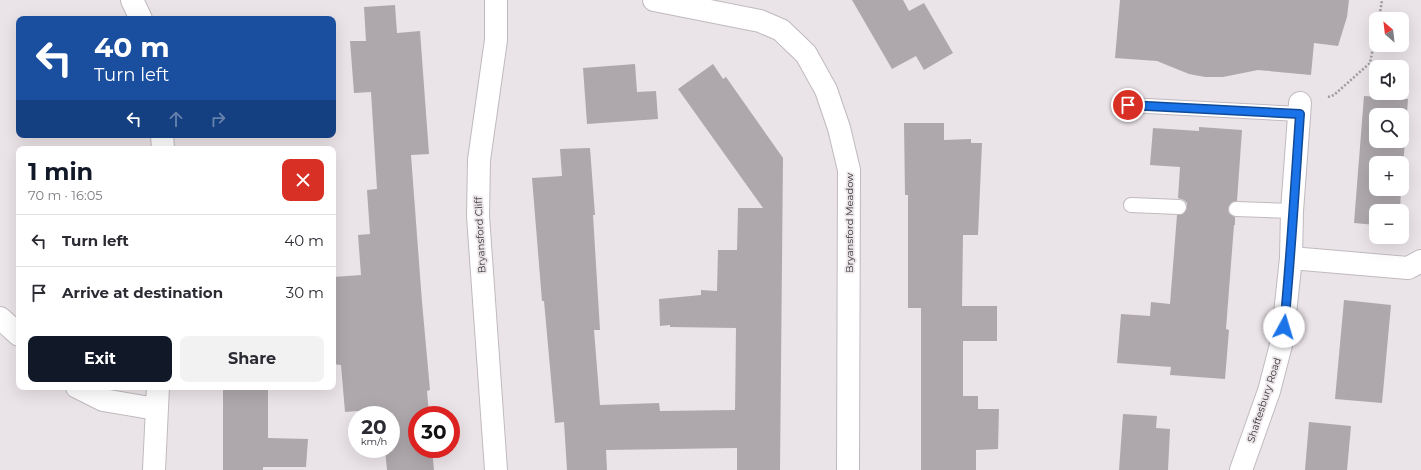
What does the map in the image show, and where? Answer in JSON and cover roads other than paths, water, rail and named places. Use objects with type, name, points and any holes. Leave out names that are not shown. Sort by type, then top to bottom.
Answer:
[{"type":"street","points":[[132,0],[140,16]]},
{"type":"street","name":"Bryansford Cliff","points":[[496,0],[496,40],[479,160],[478,216],[496,470]]},
{"type":"street","name":"Bryansford Meadow","points":[[654,0],[760,21],[781,30],[806,54],[826,90],[839,128],[849,170],[848,470]]},
{"type":"street","name":"Shaftesbury Road","points":[[1241,470],[1269,391],[1282,341],[1291,258],[1292,211],[1300,109]]},
{"type":"street","points":[[1291,258],[1417,267]]},
{"type":"street","points":[[0,318],[16,332]]},
{"type":"street","points":[[83,390],[103,400],[156,409]]},
{"type":"street","points":[[154,470],[158,390]]},
{"type":"lane","points":[[1128,105],[1300,109]]},
{"type":"lane","points":[[1131,205],[1179,207]]},
{"type":"lane","points":[[1236,209],[1292,211]]}]
